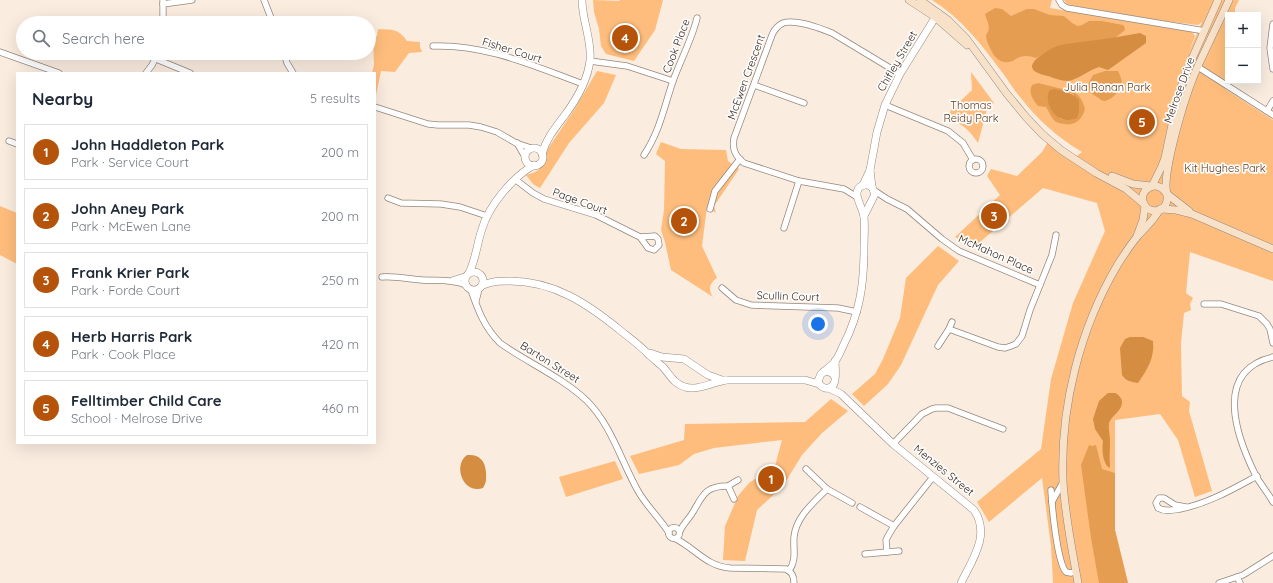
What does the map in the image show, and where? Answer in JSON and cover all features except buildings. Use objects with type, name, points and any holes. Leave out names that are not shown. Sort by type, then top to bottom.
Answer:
[{"type":"main road","points":[[909,0],[957,28],[1026,117],[1042,134],[1061,150],[1096,173],[1126,189],[1147,208],[1154,211],[1161,209],[1176,210],[1192,214],[1273,249]]},
{"type":"main road","points":[[920,0],[937,15]]},
{"type":"main road","name":"Melrose Drive","points":[[1151,186],[1161,168],[1164,158],[1178,94],[1218,0]]},
{"type":"main road","name":"Melrose Drive","points":[[1167,194],[1166,173],[1175,134],[1187,96],[1198,67],[1229,0]]},
{"type":"main road","points":[[1205,31],[1214,34]]},
{"type":"main road","points":[[1190,63],[1198,67]]},
{"type":"main road","points":[[1087,167],[1128,182],[1159,186],[1192,214]]},
{"type":"main road","points":[[1078,583],[1067,522],[1063,482],[1065,424],[1070,395],[1082,346],[1093,315],[1105,288],[1136,238],[1143,220],[1144,192],[1151,186]]},
{"type":"main road","points":[[1136,238],[1145,230],[1167,202],[1167,194]]},
{"type":"street","points":[[164,16],[163,2],[192,0]]},
{"type":"street","points":[[264,0],[271,16]]},
{"type":"street","points":[[521,173],[541,162],[542,154],[548,138],[575,100],[583,84],[590,61],[589,40],[582,0]]},
{"type":"street","points":[[1059,0],[1062,5],[1067,8],[1205,31]]},
{"type":"street","name":"Chifley Street","points":[[861,186],[870,170],[877,132],[885,105],[900,74],[937,15]]},
{"type":"street","name":"Cook Place","points":[[644,155],[657,132],[664,114],[673,81],[698,18]]},
{"type":"street","name":"McEwen Crescent","points":[[740,159],[734,151],[733,143],[775,30],[782,24],[793,22],[813,26],[832,33],[900,74]]},
{"type":"street","points":[[1273,24],[1270,48],[1273,69]]},
{"type":"street","name":"Fisher Court","points":[[433,46],[462,47],[489,51],[583,84]]},
{"type":"street","points":[[0,52],[16,58]]},
{"type":"street","points":[[22,60],[56,72]]},
{"type":"street","points":[[147,72],[154,60]]},
{"type":"street","points":[[165,60],[188,72]]},
{"type":"street","points":[[286,60],[292,72]]},
{"type":"street","name":"Cook Place","points":[[590,61],[627,66],[673,81]]},
{"type":"street","points":[[1198,67],[1273,115]]},
{"type":"street","points":[[754,85],[804,103]]},
{"type":"street","points":[[1267,111],[1273,101]]},
{"type":"street","points":[[885,105],[948,131],[963,143],[973,160]]},
{"type":"street","points":[[376,107],[428,124],[469,125],[481,127],[497,132],[516,143],[540,150],[542,154]]},
{"type":"street","points":[[468,287],[468,275],[487,216],[501,195],[521,173],[526,152],[548,138]]},
{"type":"street","points":[[9,141],[16,144]]},
{"type":"street","points":[[516,143],[528,164],[534,165]]},
{"type":"street","points":[[710,208],[715,191],[740,159],[744,163],[799,181],[844,189],[868,185],[874,189],[874,197],[864,216]]},
{"type":"street","name":"Chifley Street","points":[[870,170],[874,189]]},
{"type":"street","name":"Page Court","points":[[516,180],[533,193],[544,199],[596,215],[640,237]]},
{"type":"street","points":[[784,228],[799,181]]},
{"type":"street","points":[[819,384],[818,379],[822,373],[835,361],[851,331],[857,312],[864,270],[864,216],[857,192],[861,186]]},
{"type":"street","points":[[844,189],[866,203],[872,200],[887,199]]},
{"type":"street","name":"McMahon Place","points":[[874,189],[887,199],[907,210],[959,251],[1040,284]]},
{"type":"street","points":[[388,198],[401,203],[441,204],[454,206],[487,216]]},
{"type":"street","name":"McMahon Place","points":[[949,329],[998,347],[1005,348],[1016,344],[1022,336],[1030,310],[1052,255],[1056,235]]},
{"type":"street","points":[[475,256],[483,279],[476,302]]},
{"type":"street","points":[[451,281],[474,272],[497,281],[530,282],[553,288],[572,296],[602,315],[644,350],[674,381],[681,386],[697,388],[726,380]]},
{"type":"street","points":[[382,277],[395,276],[421,280],[451,281],[468,287],[481,287],[497,281]]},
{"type":"street","name":"Barton Street","points":[[468,287],[476,302],[484,324],[500,343],[570,386],[592,407],[604,424],[638,491],[669,533]]},
{"type":"street","name":"Scullin Court","points":[[722,288],[736,300],[751,305],[838,308],[857,312]]},
{"type":"street","points":[[1204,304],[1221,304],[1259,316],[1270,329],[1273,343]]},
{"type":"street","points":[[938,346],[952,322]]},
{"type":"street","points":[[644,350],[659,356],[681,358],[710,376],[726,380],[805,380],[819,384],[824,388],[830,388],[835,380],[835,361]]},
{"type":"street","points":[[1273,357],[1258,362],[1246,371],[1240,379],[1235,392],[1234,410],[1244,446],[1257,476],[1273,502]]},
{"type":"street","points":[[805,380],[822,373],[831,373],[835,380]]},
{"type":"street","name":"Menzies Street","points":[[835,380],[841,394]]},
{"type":"street","name":"Menzies Street","points":[[830,388],[841,394],[893,444],[971,506],[980,520],[982,531],[981,539],[961,583]]},
{"type":"street","points":[[893,444],[922,414],[932,409],[948,408],[1003,429]]},
{"type":"street","points":[[806,469],[827,489],[852,503]]},
{"type":"street","points":[[1186,507],[1177,506],[1164,498],[1159,498],[1156,502],[1158,507],[1162,510],[1172,510],[1202,504],[1257,476]]},
{"type":"street","points":[[887,552],[886,540],[894,526],[933,477]]},
{"type":"street","points":[[738,480],[728,486],[718,486],[707,490],[700,498],[691,515],[684,524],[677,530],[670,529],[669,533],[671,538],[686,544],[706,561],[720,567],[744,569],[782,569],[789,571],[793,576],[794,583]]},
{"type":"street","points":[[1052,503],[1063,482]]},
{"type":"street","points":[[728,486],[734,499]]},
{"type":"street","points":[[789,571],[794,564],[794,537],[800,519],[806,509],[827,489]]},
{"type":"street","points":[[1051,490],[1055,530],[1062,565],[1066,572],[1071,573],[1076,571]]},
{"type":"street","points":[[860,507],[894,526]]},
{"type":"street","name":"Barton Street","points":[[663,523],[677,530]]},
{"type":"street","points":[[676,539],[679,537],[677,530]]},
{"type":"street","points":[[677,530],[686,544]]},
{"type":"street","points":[[865,554],[899,551]]},
{"type":"street","points":[[1219,583],[1237,577],[1256,568],[1273,556]]},
{"type":"street","points":[[1237,577],[1240,583]]},
{"type":"green space","points":[[593,0],[663,0],[655,30],[634,61],[606,54],[601,46]]},
{"type":"green space","points":[[932,0],[1052,0],[1050,8],[1192,32],[1195,36],[1189,52],[1202,22],[1198,25],[1155,20],[1070,5],[1064,0],[1239,0],[1235,8],[1235,12],[1225,12],[1225,84],[1228,84],[1225,89],[1273,120],[1273,281],[1190,252],[1186,293],[1193,298],[1190,304],[1191,310],[1184,313],[1181,343],[1182,396],[1190,402],[1189,411],[1212,491],[1195,497],[1178,440],[1160,414],[1115,420],[1115,530],[1128,583],[1053,583],[1051,546],[1042,478],[989,522],[977,502],[1041,449],[1051,379],[1073,303],[1105,231],[1097,203],[1043,188],[973,248],[955,237],[1000,195],[987,176],[991,169],[1017,176],[1042,152],[1048,142],[1073,159],[1082,152],[1056,134],[1041,120],[1017,94],[979,42],[943,7]]},
{"type":"green space","points":[[995,8],[1002,9],[1011,16],[1027,9],[1034,9],[1050,15],[1064,16],[1078,26],[1089,21],[1102,21],[1123,25],[1125,30],[1115,38],[1072,44],[1054,48],[1036,58],[1024,56],[1010,62],[1003,62],[992,53],[986,37],[989,27],[985,14]]},
{"type":"green space","points":[[378,29],[394,30],[401,34],[407,41],[420,42],[422,52],[409,53],[395,72],[381,71],[376,95],[376,72],[372,72],[374,60],[376,60]]},
{"type":"green space","points":[[597,71],[616,75],[604,103],[569,143],[540,188],[533,184],[526,175],[540,168],[544,162],[545,153],[574,110]]},
{"type":"green space","name":"Julia Ronan Park","points":[[1105,71],[1118,71],[1122,84],[1117,93],[1105,101],[1101,100],[1090,92],[1088,85],[1093,75]]},
{"type":"green space","name":"Thomas Reidy Park","points":[[971,72],[994,103],[987,109],[978,143],[961,125],[947,120],[951,110],[972,90]]},
{"type":"green space","points":[[1040,83],[1069,90],[1077,94],[1083,102],[1085,109],[1082,116],[1078,121],[1072,124],[1056,122],[1046,107],[1038,106],[1034,101],[1031,94],[1032,85]],"holes":[[[1055,89],[1069,92],[1074,95],[1065,120],[1061,119],[1055,114]]]},
{"type":"green space","points":[[661,142],[681,149],[726,150],[728,161],[739,169],[714,206],[716,213],[707,207],[702,246],[717,278],[712,282],[710,287],[710,292],[713,297],[671,270],[661,230],[664,210],[665,161],[656,154]]},
{"type":"green space","points":[[0,206],[16,213],[16,263],[0,255]]},
{"type":"green space","points":[[938,246],[959,261],[938,285],[901,365],[888,384],[864,406],[852,394],[875,374],[883,359],[900,318],[906,278]]},
{"type":"green space","points":[[831,399],[848,411],[822,433],[802,455],[783,486],[757,510],[745,561],[723,560],[725,526],[738,496],[749,483],[775,466],[782,440],[714,448],[694,454],[679,465],[639,474],[630,456],[684,440],[685,424],[805,422]]},
{"type":"green space","points":[[1089,445],[1096,445],[1102,469],[1115,473],[1115,530],[1128,583],[1099,583],[1081,465]]},
{"type":"green space","points":[[615,461],[623,479],[566,497],[559,477]]},
{"type":"shaded area","points":[[1140,33],[1146,36],[1146,43],[1108,70],[1099,67],[1068,81],[1040,74],[1033,69],[1032,65],[1037,58],[1057,46]]},
{"type":"shaded area","points":[[1055,89],[1068,93],[1079,100],[1079,112],[1077,118],[1064,120],[1051,110],[1048,102],[1048,94],[1050,90]]},
{"type":"shaded area","points":[[1130,337],[1143,337],[1153,341],[1152,358],[1138,383],[1125,379],[1122,375],[1120,348],[1125,339]]},
{"type":"shaded area","points":[[1108,393],[1115,393],[1120,396],[1122,405],[1109,423],[1109,468],[1104,459],[1103,441],[1095,429],[1093,419],[1099,401]]},
{"type":"shaded area","points":[[467,455],[478,457],[483,461],[486,478],[483,488],[476,489],[470,487],[462,478],[460,466]]},
{"type":"place","name":"Herb Harris Park","points":[[625,38]]},
{"type":"place","name":"Felltimber Child Care","points":[[1142,122]]},
{"type":"place","name":"Frank Krier Park","points":[[994,216]]},
{"type":"place","name":"John Aney Park","points":[[684,221]]},
{"type":"place","name":"John Haddleton Park","points":[[771,479]]},
{"type":"park label","name":"Kit Hughes Park","points":[[1225,168]]}]
